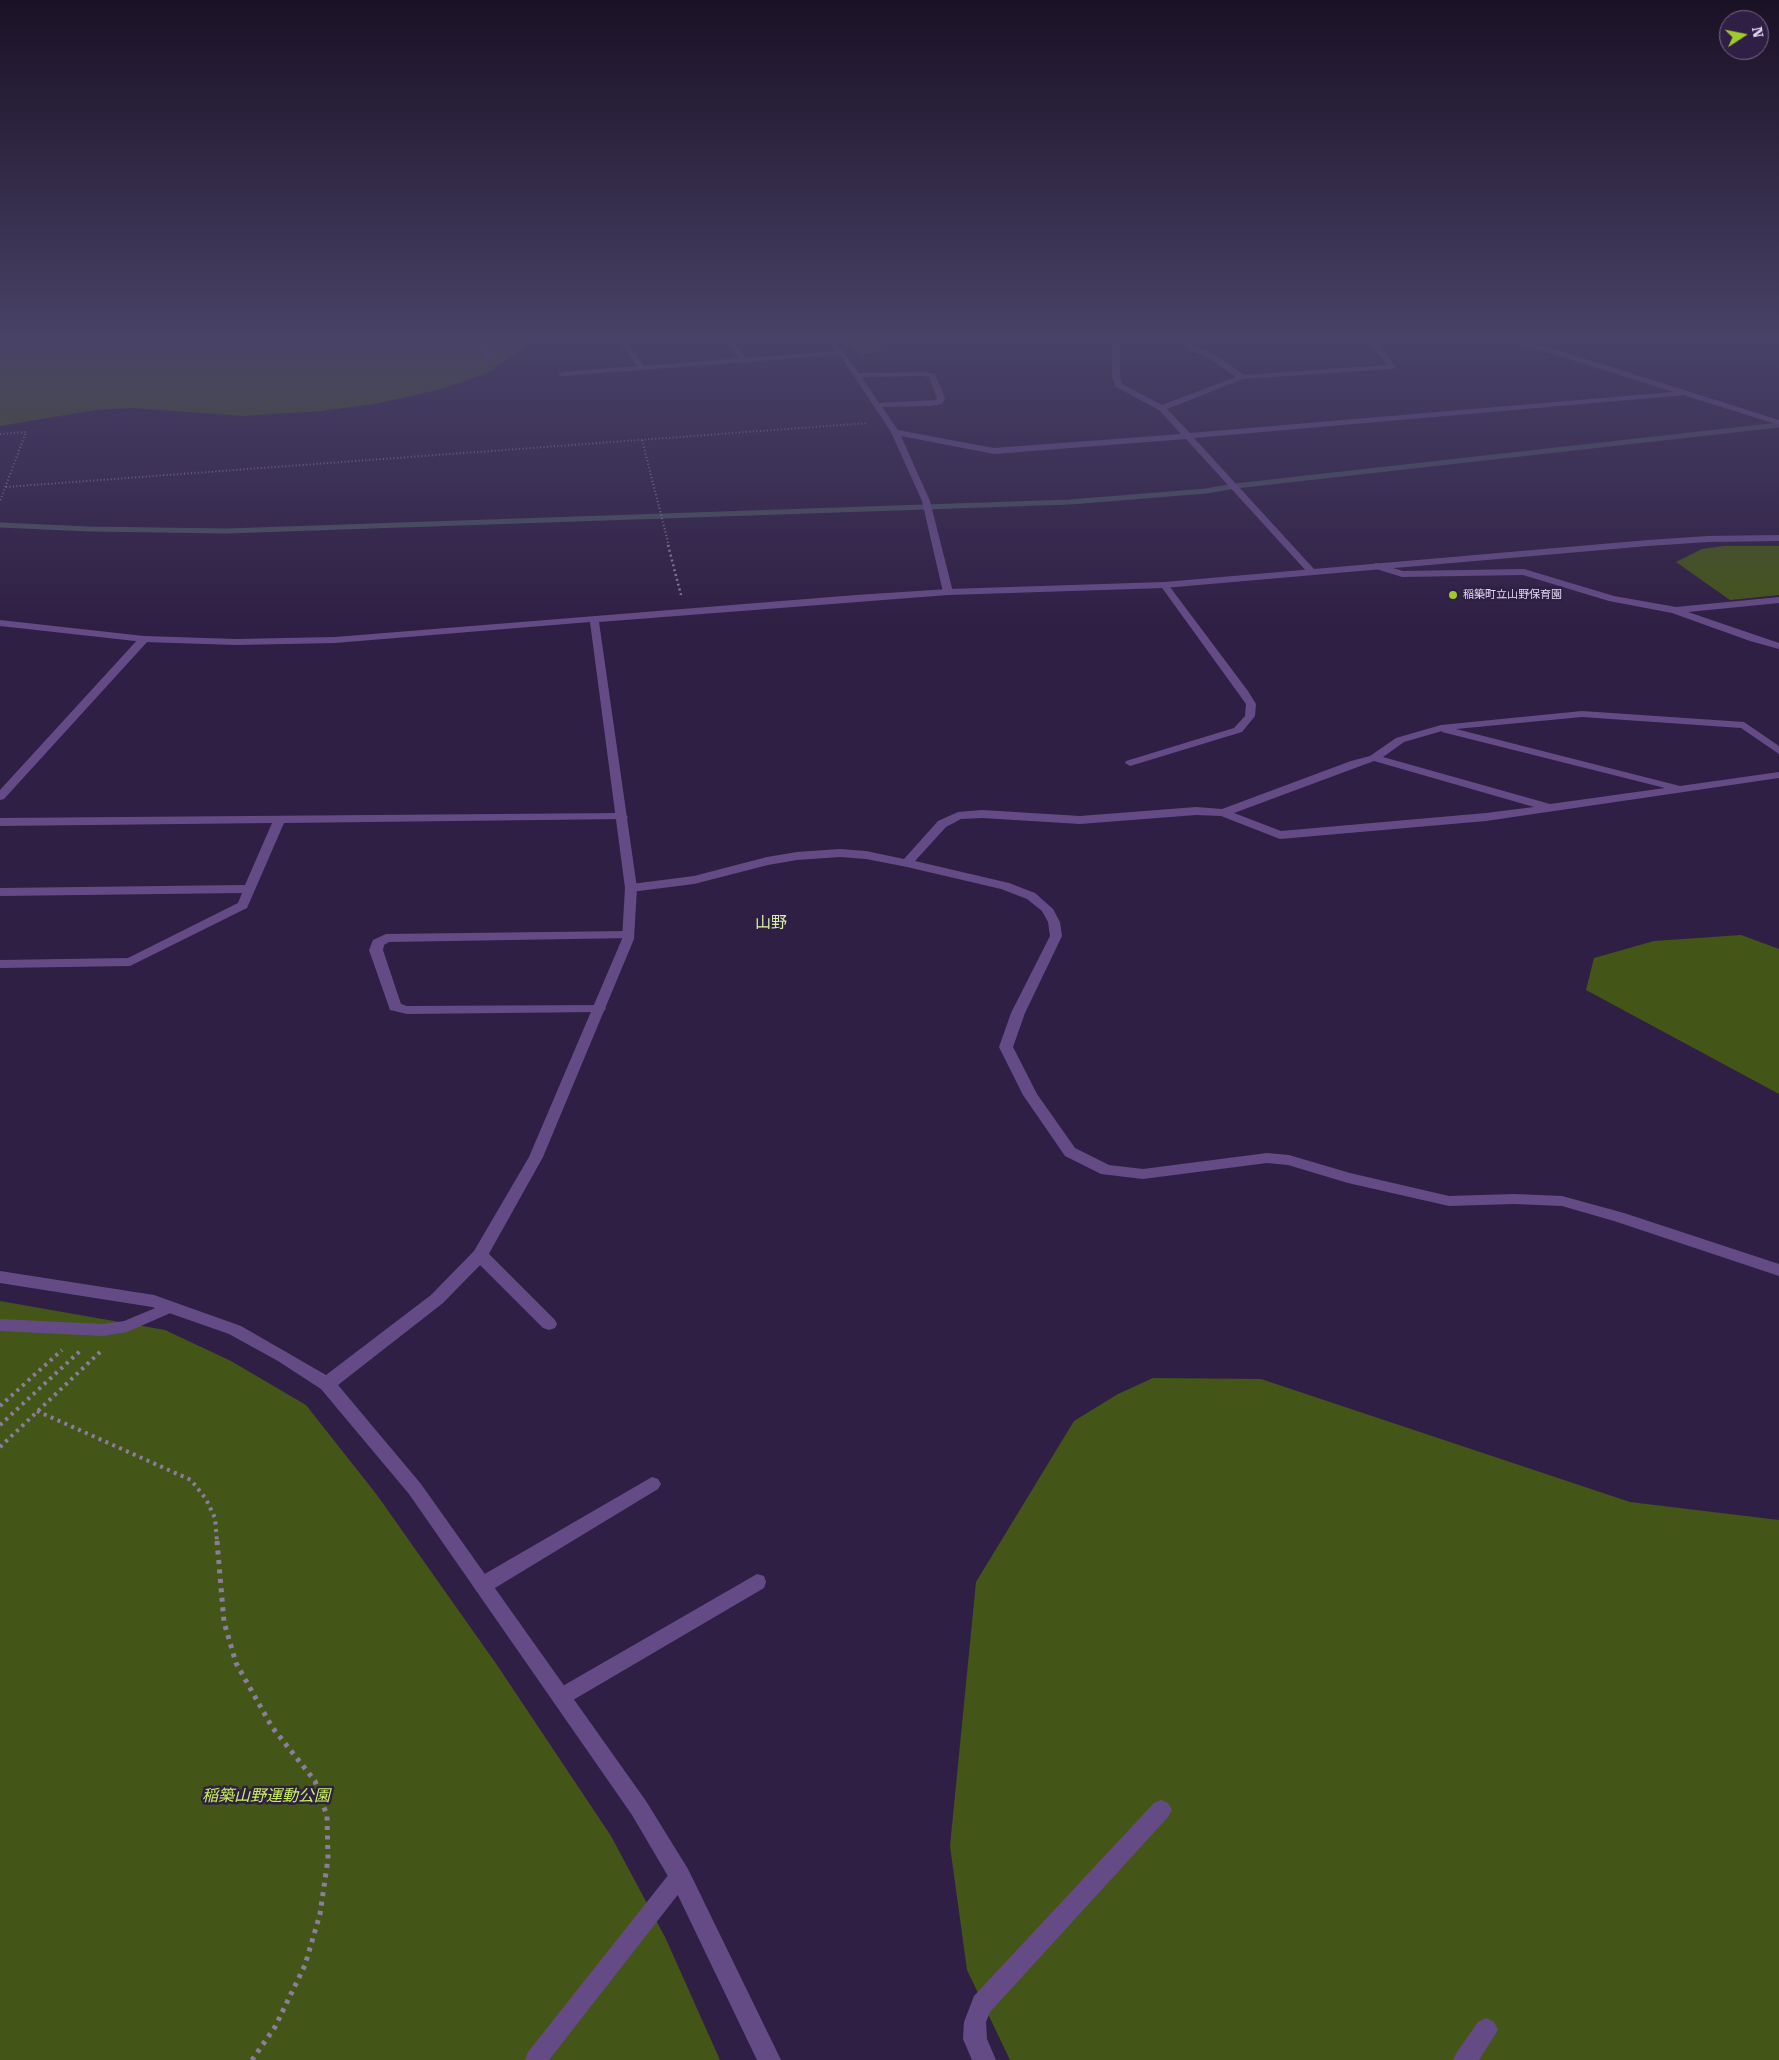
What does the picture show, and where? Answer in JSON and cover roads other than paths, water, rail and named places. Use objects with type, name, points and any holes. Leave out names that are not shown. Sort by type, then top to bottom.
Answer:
[{"type":"street","points":[[897,436],[926,501],[948,592]]},
{"type":"street","points":[[917,436],[994,451],[1187,436]]},
{"type":"street","points":[[1189,436],[1311,571]]},
{"type":"street","points":[[0,623],[144,639],[236,642],[335,640],[685,610],[948,592],[1164,585],[1708,538],[1779,538]]},
{"type":"street","points":[[1376,566],[1402,574],[1524,572],[1612,598],[1674,610],[1779,646]]},
{"type":"street","points":[[1674,610],[1779,600]]},
{"type":"street","points":[[326,1384],[437,1299],[480,1255],[536,1157],[628,939],[631,888],[594,618]]},
{"type":"street","points":[[0,797],[144,639]]},
{"type":"street","points":[[1223,813],[1355,762],[1374,758],[1400,740],[1440,728],[1582,714],[1744,725],[1779,751]]},
{"type":"street","points":[[1440,728],[1683,789]]},
{"type":"street","points":[[1374,758],[1551,808]]},
{"type":"street","points":[[907,862],[942,824],[958,816],[982,814],[1080,820],[1196,812],[1223,813],[1280,835],[1486,817],[1779,776]]},
{"type":"street","points":[[0,822],[622,817]]},
{"type":"street","points":[[0,964],[130,962],[243,905],[279,820]]},
{"type":"street","points":[[631,888],[694,880],[767,861],[797,856],[840,853],[907,862],[1004,886],[1031,896],[1047,909],[1054,922],[1056,936],[1018,1013],[1006,1047],[1030,1095],[1070,1152],[1106,1170],[1143,1174],[1267,1158],[1289,1160],[1348,1178],[1449,1201],[1514,1199],[1562,1201],[1619,1217],[1779,1270]]},
{"type":"street","points":[[0,892],[250,889]]},
{"type":"street","points":[[599,1008],[407,1010],[395,1007],[376,950],[378,942],[386,938],[628,935]]},
{"type":"street","points":[[480,1255],[549,1324]]},
{"type":"street","points":[[0,1278],[154,1301],[235,1330],[284,1357],[326,1384],[415,1489],[639,1808],[680,1876],[769,2060]]},
{"type":"street","points":[[483,1585],[652,1484]]},
{"type":"street","points":[[561,1697],[757,1582]]},
{"type":"street","points":[[984,2060],[975,2038],[975,2022],[982,2004],[1162,1810]]},
{"type":"street","points":[[1465,2060],[1486,2030]]},
{"type":"lane","points":[[1130,763],[1238,730],[1250,716],[1251,704],[1243,690],[1164,585]]},
{"type":"lane","points":[[0,1325],[103,1330],[127,1326],[170,1307]]},
{"type":"lane","points":[[536,2060],[680,1876]]},
{"type":"waterway","points":[[0,525],[89,529],[227,531],[1070,502],[1206,491],[1235,486],[1680,436]]},
{"type":"place","name":"稲築町立山野保育園","points":[[1453,595]]},
{"type":"district","name":"山野","points":[[771,923]]},
{"type":"park label","name":"稲築山野運動公園","points":[[266,1796]]}]
